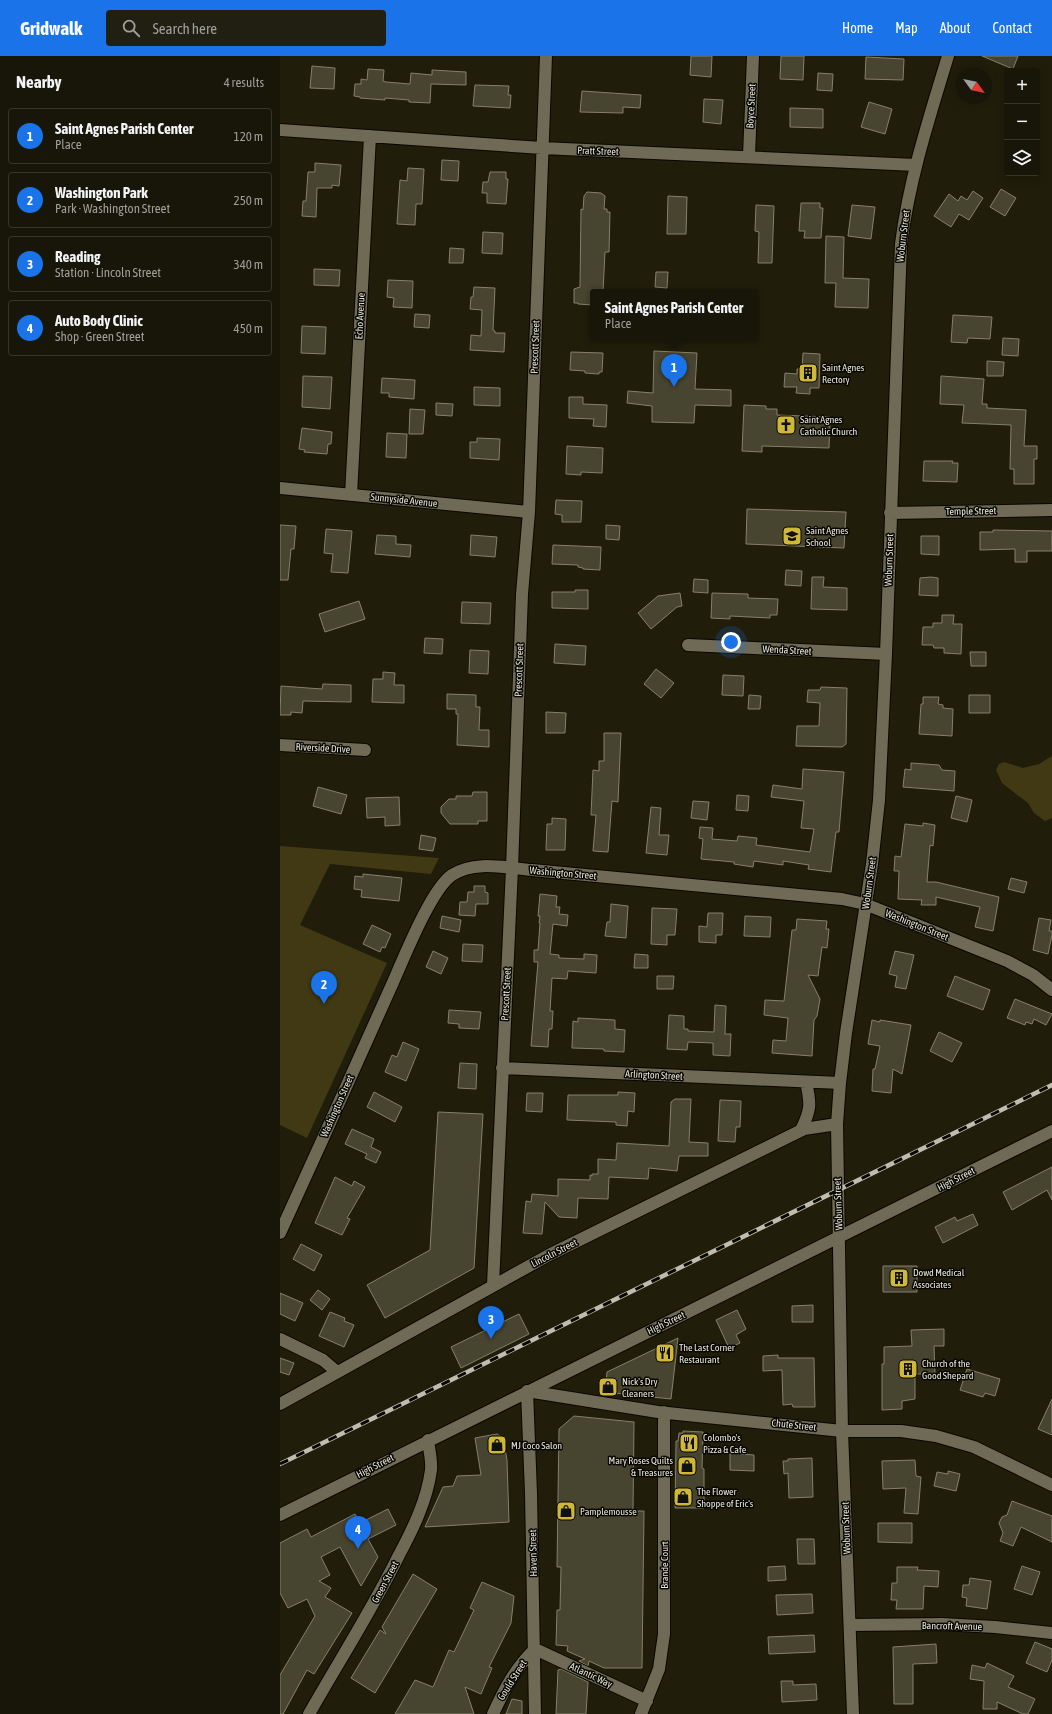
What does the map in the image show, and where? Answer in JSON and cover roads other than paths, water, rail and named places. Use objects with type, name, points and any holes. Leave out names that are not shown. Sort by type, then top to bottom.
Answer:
[{"type":"street","name":"Prescott Street","points":[[492,1285],[512,868],[522,594],[529,512],[546,56]]},
{"type":"street","name":"Boyce Street","points":[[749,156],[753,56]]},
{"type":"street","name":"Woburn Street","points":[[853,1714],[851,1626],[842,1430],[837,1124],[840,1083],[879,800],[886,654],[899,265],[904,218],[916,165],[948,56]]},
{"type":"street","name":"Pratt Street","points":[[280,130],[542,148],[749,156],[916,165]]},
{"type":"street","name":"Echo Avenue","points":[[351,495],[370,136]]},
{"type":"street","name":"Sunnyside Avenue","points":[[280,488],[529,512]]},
{"type":"street","name":"Temple Street","points":[[890,513],[1052,510]]},
{"type":"street","name":"Wenda Street","points":[[688,645],[886,654]]},
{"type":"street","name":"Riverside Drive","points":[[280,745],[365,750]]},
{"type":"street","name":"Washington Street","points":[[280,1233],[436,892],[450,876],[466,869],[482,866],[512,868],[842,899],[865,904],[1007,961],[1033,975],[1052,990]]},
{"type":"street","name":"Arlington Street","points":[[502,1068],[840,1083]]},
{"type":"street","points":[[801,1130],[808,1116],[810,1105],[806,1082]]},
{"type":"street","name":"Lincoln Street","points":[[280,1404],[549,1254],[801,1130],[808,1127],[837,1124]]},
{"type":"street","name":"High Street","points":[[280,1515],[428,1440],[840,1238],[1052,1132]]},
{"type":"street","points":[[280,1339],[323,1360],[337,1372]]},
{"type":"street","name":"Chute Street","points":[[527,1392],[664,1412],[842,1430],[901,1431],[948,1438],[990,1453],[1052,1485]]},
{"type":"street","name":"Haven Street","points":[[527,1392],[532,1493],[535,1714]]},
{"type":"street","name":"Brande Court","points":[[641,1714],[659,1669],[664,1634],[664,1412]]},
{"type":"street","name":"Green Street","points":[[309,1714],[373,1605],[414,1524],[428,1487],[431,1471],[428,1440]]},
{"type":"street","name":"Bancroft Avenue","points":[[851,1626],[942,1624],[995,1627],[1052,1633]]},
{"type":"street","name":"Atlantic Way","points":[[535,1649],[647,1701]]},
{"type":"street","name":"Gould Street","points":[[493,1714],[506,1686],[524,1660],[535,1649]]},
{"type":"railway","points":[[280,1464],[1052,1085]]},
{"type":"place","name":"Saint Agnes Rectory","points":[[808,373]]},
{"type":"place","name":"Saint Agnes Parish Center","points":[[674,387]]},
{"type":"place","name":"Saint Agnes Catholic Church","points":[[786,425]]},
{"type":"place","name":"Saint Agnes School","points":[[792,536]]},
{"type":"place","name":"Washington Park","points":[[324,1004]]},
{"type":"place","name":"Dowd Medical Associates","points":[[899,1278]]},
{"type":"place","name":"Reading","points":[[491,1339]]},
{"type":"place","name":"The Last Corner Restaurant","points":[[665,1353]]},
{"type":"place","name":"Church of the Good Shepard","points":[[908,1369]]},
{"type":"place","name":"Nick's Dry Cleaners","points":[[608,1387]]},
{"type":"place","name":"Colombo's Pizza & Cafe","points":[[689,1443]]},
{"type":"place","name":"MJ Coco Salon","points":[[497,1445]]},
{"type":"place","name":"Mary Roses Quilts & Treasures","points":[[687,1466]]},
{"type":"place","name":"The Flower Shoppe of Eric's","points":[[683,1497]]},
{"type":"place","name":"Pamplemousse","points":[[566,1511]]},
{"type":"place","name":"Auto Body Clinic","points":[[358,1549]]}]
